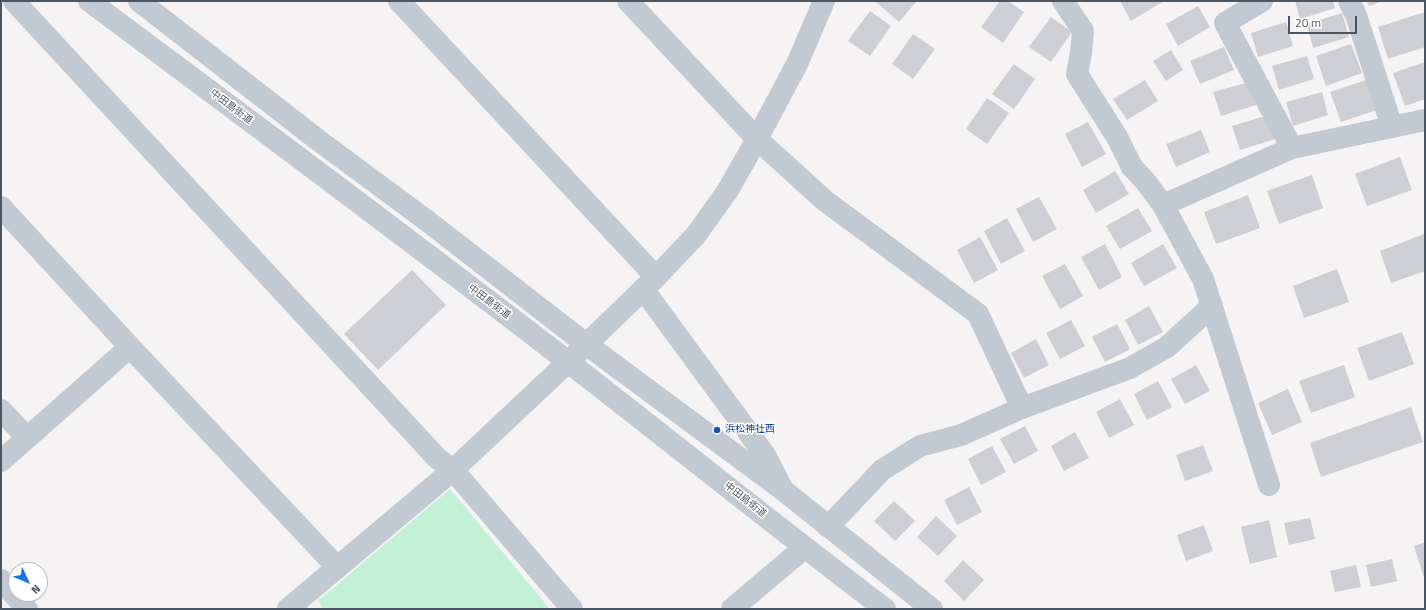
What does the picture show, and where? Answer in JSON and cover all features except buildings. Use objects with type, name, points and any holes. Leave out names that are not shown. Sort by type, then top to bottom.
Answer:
[{"type":"street","points":[[1,7],[7,1]]},
{"type":"street","points":[[14,1],[437,458],[453,470],[572,609]]},
{"type":"street","name":"中田島街道","points":[[89,1],[300,158],[568,362],[758,510],[804,548],[885,609]]},
{"type":"street","points":[[139,1],[318,140],[426,220],[586,344],[783,490],[932,609]]},
{"type":"street","points":[[399,1],[650,283],[765,455],[783,490]]},
{"type":"street","points":[[628,1],[757,139],[824,200],[978,314],[1022,408]]},
{"type":"street","points":[[298,606],[337,567],[453,470],[568,362],[650,283],[700,228],[728,190],[757,139],[797,64],[824,1]]},
{"type":"street","points":[[1063,1],[1083,31],[1077,74],[1117,137],[1132,167],[1146,182],[1163,205],[1203,279],[1269,485]]},
{"type":"street","points":[[1262,1],[1225,23],[1292,148]]},
{"type":"street","points":[[1349,1],[1356,15],[1392,127]]},
{"type":"street","points":[[1163,205],[1292,148],[1425,120]]},
{"type":"street","points":[[1,207],[130,347],[337,567]]},
{"type":"street","points":[[828,527],[882,470],[920,446],[961,435],[1022,408],[1130,368],[1167,347],[1212,306]]},
{"type":"street","points":[[1,461],[130,347]]},
{"type":"street","points":[[1,410],[27,438]]},
{"type":"street","points":[[732,609],[804,548]]},
{"type":"street","points":[[4,590],[27,609]]},
{"type":"green space","points":[[450,489],[550,609],[323,609],[318,601]]},
{"type":"place","name":"浜松神社西","points":[[717,430]]}]
